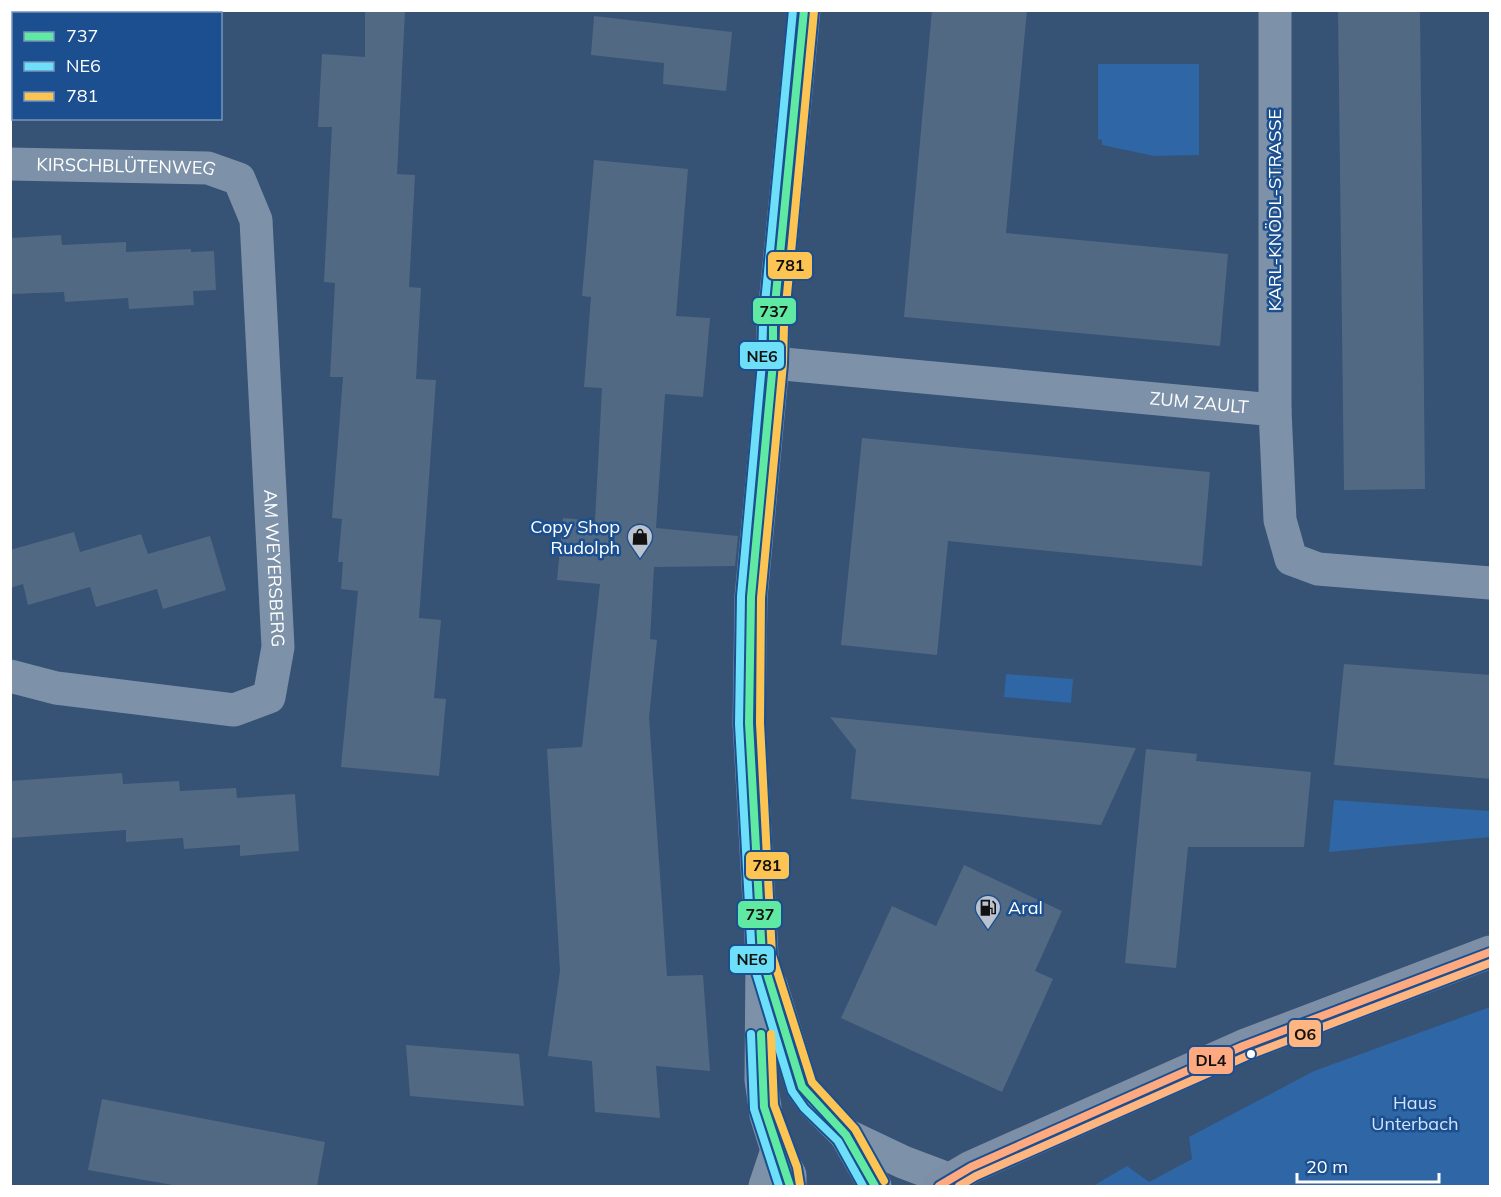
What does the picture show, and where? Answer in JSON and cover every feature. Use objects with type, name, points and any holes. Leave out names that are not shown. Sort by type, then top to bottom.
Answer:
[{"type":"main road","points":[[944,1183],[1243,1046],[1491,952]]},
{"type":"street","points":[[787,1177],[766,1115],[761,1080],[762,957],[749,723],[751,621],[763,455],[773,363],[773,326],[804,10]]},
{"type":"street","name":"KARL-KNÖDL-STRASSE","points":[[1275,10],[1275,410]]},
{"type":"street","name":"KIRSCHBLÜTENWEG","points":[[10,164],[208,168],[239,179]]},
{"type":"street","name":"AM WEYERSBERG","points":[[10,676],[56,688],[234,710],[269,698],[278,647],[256,220],[239,179]]},
{"type":"street","name":"ZUM ZAULT","points":[[773,363],[1275,410],[1280,520],[1291,559],[1318,569],[1491,583]]},
{"type":"street","points":[[762,957],[802,1087],[846,1135],[875,1186]]},
{"type":"street","points":[[846,1135],[944,1183]]},
{"type":"green space","points":[[1098,64],[1199,64],[1199,155],[1154,156],[1102,145],[1102,140],[1098,139]]},
{"type":"green space","points":[[1006,674],[1073,679],[1071,703],[1004,697]]},
{"type":"green space","points":[[1334,800],[1490,811],[1490,837],[1329,852]]},
{"type":"green space","name":"Haus Unterbach","points":[[1490,1007],[1490,1186],[1093,1186],[1127,1166],[1149,1182],[1192,1159],[1189,1137],[1314,1071]]},
{"type":"building","points":[[365,10],[405,10],[397,174],[415,175],[409,287],[421,288],[416,379],[436,380],[419,618],[441,620],[434,698],[446,699],[439,776],[341,767],[358,591],[341,589],[343,562],[338,562],[342,519],[332,518],[343,377],[330,377],[335,283],[324,282],[332,127],[318,127],[322,54],[365,57]]},
{"type":"building","points":[[932,10],[1027,10],[1006,233],[1228,254],[1220,346],[904,317]]},
{"type":"building","points":[[1338,10],[1420,10],[1425,489],[1344,490]]},
{"type":"building","points":[[594,16],[732,32],[726,91],[663,84],[664,63],[591,55]]},
{"type":"building","points":[[594,160],[688,169],[676,316],[710,318],[703,397],[665,394],[656,528],[738,536],[735,566],[654,567],[650,639],[657,640],[649,717],[667,976],[703,975],[710,1071],[656,1066],[660,1118],[595,1112],[592,1061],[548,1056],[560,971],[547,749],[582,747],[600,584],[557,580],[563,518],[595,521],[602,388],[584,387],[591,297],[582,296]]},
{"type":"building","points":[[61,235],[62,245],[126,242],[126,252],[191,249],[191,252],[214,251],[216,290],[193,291],[194,305],[129,309],[128,298],[65,302],[64,292],[10,294],[10,238]]},
{"type":"building","points":[[862,438],[1210,472],[1202,566],[948,541],[937,655],[841,645]]},
{"type":"building","points":[[74,532],[80,552],[141,534],[148,554],[210,536],[226,590],[163,609],[157,589],[96,607],[90,587],[28,605],[23,584],[10,588],[10,550]]},
{"type":"building","points":[[1344,664],[1491,675],[1491,779],[1334,765]]},
{"type":"building","points":[[830,717],[1136,748],[1101,825],[851,799],[856,750]]},
{"type":"building","points":[[1146,749],[1197,754],[1196,761],[1311,772],[1304,847],[1188,847],[1176,968],[1125,963]]},
{"type":"building","points":[[122,773],[123,784],[179,781],[180,791],[236,788],[237,798],[295,794],[299,851],[240,856],[240,845],[184,849],[183,838],[126,842],[126,830],[10,838],[10,781]]},
{"type":"building","points":[[964,865],[1062,911],[1035,971],[1053,979],[1002,1092],[841,1018],[892,906],[936,926]]},
{"type":"building","points":[[406,1045],[519,1054],[524,1106],[410,1096]]},
{"type":"building","points":[[102,1099],[325,1142],[317,1186],[178,1186],[88,1170]]},
{"type":"transit line","name":"NE6","points":[[793,10],[763,324],[762,363],[741,596],[739,724],[752,959],[792,1091],[804,1108],[838,1141],[863,1186]]},
{"type":"transit line","name":"737","points":[[804,10],[773,325],[773,363],[751,597],[749,723],[762,957],[802,1087],[846,1135],[875,1186]]},
{"type":"transit line","name":"781","points":[[814,11],[761,598],[760,723],[772,955],[812,1082],[855,1129],[884,1181]]},
{"type":"transit line","name":"DL4","points":[[939,1186],[971,1167],[1243,1046],[1490,952]]},
{"type":"transit line","name":"O6","points":[[959,1186],[976,1176],[1247,1056],[1490,963]]},
{"type":"transit line","name":"NE6","points":[[751,1034],[754,1109],[779,1186]]},
{"type":"transit line","name":"737","points":[[761,1034],[764,1107],[790,1186]]},
{"type":"transit line","name":"781","points":[[771,1034],[774,1105],[797,1167],[800,1185]]},
{"type":"place","name":"Copy Shop Rudolph","points":[[640,560]]},
{"type":"place","name":"Aral","points":[[988,931]]}]
